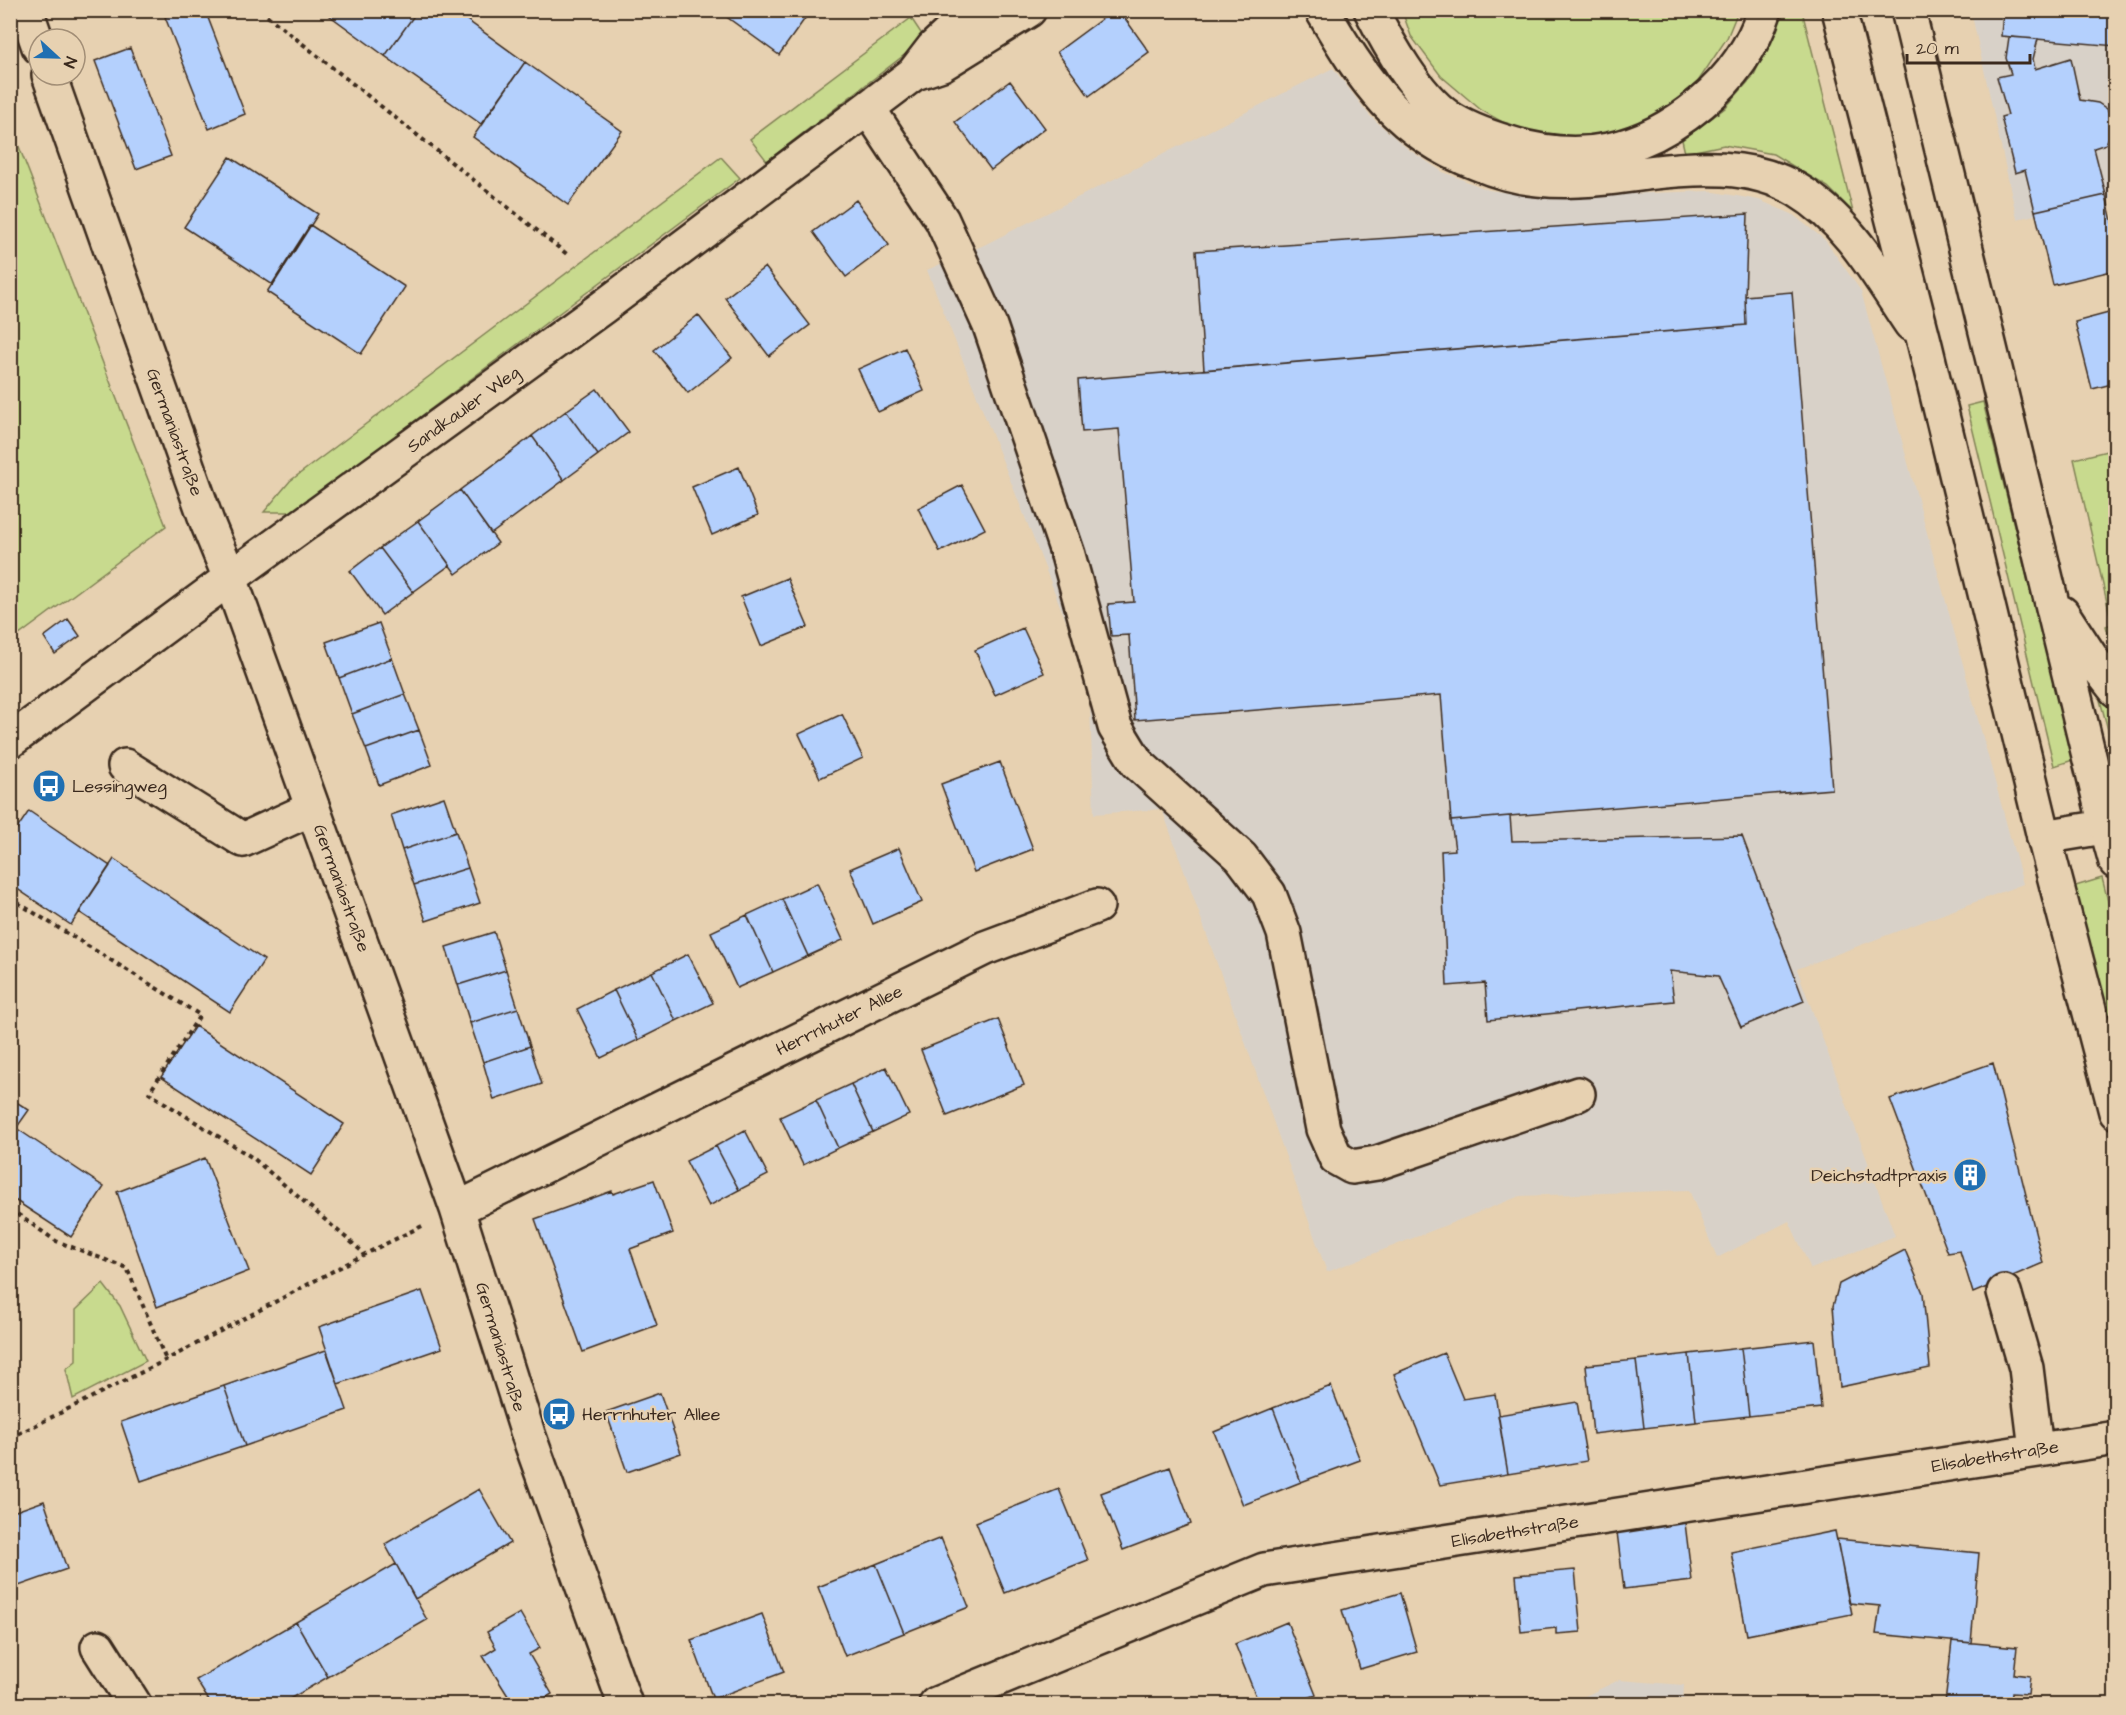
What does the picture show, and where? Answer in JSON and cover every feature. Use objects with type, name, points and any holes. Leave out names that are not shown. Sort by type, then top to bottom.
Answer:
[{"type":"main road","points":[[26,10],[32,27]]},
{"type":"main road","name":"Sandkauler Weg","points":[[10,741],[613,300],[913,74],[933,48],[975,10]]},
{"type":"main road","name":"Sandkauler Weg","points":[[913,74],[942,64],[1029,10]]},
{"type":"main road","points":[[1322,10],[1341,43],[1363,74],[1385,102],[1407,124],[1435,145],[1486,167],[1513,175],[1573,181],[1671,170],[1723,169],[1748,172],[1774,179],[1796,189],[1834,218],[1850,235],[1925,345]]},
{"type":"main road","points":[[1373,12],[1417,85],[1446,116],[1483,135],[1516,145],[1544,152],[1572,153],[1599,152],[1631,145],[1658,134],[1684,117],[1727,79],[1745,55],[1765,10]]},
{"type":"main road","points":[[1839,10],[1925,345],[2044,837],[2115,1112]]},
{"type":"main road","points":[[1908,10],[2050,594],[2111,826],[2115,862]]},
{"type":"main road","name":"Germaniastraße","points":[[53,87],[207,522],[230,578],[458,1209],[528,1434],[625,1704]]},
{"type":"main road","points":[[868,108],[942,220],[990,326],[1068,555],[1115,727],[1137,764],[1241,857],[1269,894],[1284,933],[1323,1129],[1336,1158],[1352,1167],[1377,1163],[1578,1094]]},
{"type":"main road","points":[[2050,594],[2115,690]]},
{"type":"main road","points":[[125,766],[243,840],[313,808]]},
{"type":"main road","points":[[2044,837],[2111,826]]},
{"type":"main road","name":"Herrnhuter Allee","points":[[458,1209],[985,948],[1097,906]]},
{"type":"main road","points":[[2004,1292],[2026,1368],[2037,1449]]},
{"type":"main road","name":"Elisabethstraße","points":[[936,1704],[1264,1570],[2115,1438]]},
{"type":"main road","points":[[98,1647],[134,1704]]},
{"type":"path","points":[[260,10],[568,255]]},
{"type":"path","points":[[10,898],[200,1015],[149,1092],[253,1158],[365,1254]]},
{"type":"path","points":[[10,1209],[56,1241],[127,1268],[166,1360]]},
{"type":"path","points":[[10,1438],[166,1360],[365,1254],[458,1209]]},
{"type":"shaded area","points":[[1971,11],[2115,11],[2115,198],[2017,219]]},
{"type":"shaded area","points":[[1333,68],[1370,116],[1408,149],[1443,172],[1489,190],[1536,197],[1709,191],[1759,200],[1792,214],[1825,240],[1861,291],[2023,884],[1797,969],[1895,1236],[1811,1269],[1789,1221],[1717,1258],[1689,1190],[1520,1196],[1327,1272],[1162,809],[1094,814],[1089,679],[927,270],[984,245]]},
{"type":"shaded area","points":[[1619,1680],[1684,1685],[1683,1704],[1568,1704]]},
{"type":"green space","points":[[1402,11],[1738,11],[1727,38],[1697,83],[1654,118],[1620,133],[1564,139],[1520,132],[1481,110],[1441,76],[1411,36]]},
{"type":"green space","points":[[1781,11],[1802,11],[1853,212],[1828,187],[1773,154],[1724,145],[1685,153],[1682,140],[1725,108],[1754,75]]},
{"type":"green space","points":[[911,18],[925,39],[767,161],[750,139]]},
{"type":"green space","points":[[11,126],[166,526],[10,641]]},
{"type":"green space","points":[[721,157],[740,178],[293,512],[264,512],[290,481]]},
{"type":"green space","points":[[1983,402],[2073,760],[2054,766],[1967,406]]},
{"type":"green space","points":[[2116,449],[2115,657],[2106,626],[2112,624],[2074,459]]},
{"type":"green space","points":[[2112,698],[2115,702],[2115,756],[2100,700]]},
{"type":"green space","points":[[2102,878],[2115,928],[2115,1059],[2069,888]]},
{"type":"green space","points":[[103,1284],[120,1306],[146,1361],[73,1399],[66,1369],[76,1361],[76,1310]]},
{"type":"building","points":[[180,10],[205,10],[245,114],[209,129],[165,17]]},
{"type":"building","points":[[322,10],[418,10],[385,56]]},
{"type":"building","points":[[418,10],[453,10],[525,62],[481,124],[385,56]]},
{"type":"building","points":[[717,10],[811,10],[779,55]]},
{"type":"building","points":[[1114,10],[1119,10],[1149,52],[1089,96],[1057,52]]},
{"type":"building","points":[[2003,10],[2116,10],[2116,46],[2001,36]]},
{"type":"building","points":[[2009,37],[2038,39],[2033,59],[2035,69],[2071,58],[2080,100],[2098,103],[2111,115],[2112,130],[2106,144],[2094,148],[2106,195],[2035,211],[2025,170],[2015,173],[2001,117],[2008,115],[1997,77],[2011,74],[2006,58]]},
{"type":"building","points":[[130,48],[171,156],[136,169],[95,61]]},
{"type":"building","points":[[525,62],[622,131],[568,205],[473,137]]},
{"type":"building","points":[[1010,81],[1045,128],[991,170],[955,122]]},
{"type":"building","points":[[230,157],[318,214],[273,285],[184,227]]},
{"type":"building","points":[[2106,195],[2113,226],[2116,226],[2116,270],[2053,285],[2035,211]]},
{"type":"building","points":[[856,200],[889,245],[846,277],[813,232]]},
{"type":"building","points":[[1748,214],[1746,325],[1204,370],[1196,251]]},
{"type":"building","points":[[310,225],[405,287],[361,354],[267,292]]},
{"type":"building","points":[[765,267],[810,325],[769,356],[725,298]]},
{"type":"building","points":[[1792,292],[1832,789],[1451,821],[1441,695],[1135,720],[1129,635],[1111,636],[1108,604],[1134,602],[1119,429],[1082,432],[1078,380],[1746,325],[1745,296]]},
{"type":"building","points":[[2116,311],[2116,383],[2092,389],[2075,322]]},
{"type":"building","points":[[698,315],[732,358],[688,393],[654,350]]},
{"type":"building","points":[[905,348],[924,391],[878,412],[858,369]]},
{"type":"building","points":[[597,389],[629,432],[598,455],[566,411]]},
{"type":"building","points":[[566,411],[598,455],[564,480],[532,436]]},
{"type":"building","points":[[532,436],[564,480],[491,534],[460,490]]},
{"type":"building","points":[[739,467],[758,515],[712,535],[692,487]]},
{"type":"building","points":[[962,485],[985,529],[940,552],[918,508]]},
{"type":"building","points":[[460,490],[498,543],[456,574],[418,521]]},
{"type":"building","points":[[418,521],[450,565],[413,592],[380,548]]},
{"type":"building","points":[[380,548],[413,592],[382,615],[350,571]]},
{"type":"building","points":[[787,578],[808,627],[761,646],[741,597]]},
{"type":"building","points":[[68,619],[80,636],[55,654],[44,637]]},
{"type":"building","points":[[379,623],[392,658],[339,678],[326,642]]},
{"type":"building","points":[[1023,628],[1044,673],[995,695],[975,650]]},
{"type":"building","points":[[392,658],[405,694],[352,714],[339,678]]},
{"type":"building","points":[[405,694],[419,730],[366,749],[352,714]]},
{"type":"building","points":[[842,714],[863,758],[820,778],[799,734]]},
{"type":"building","points":[[419,730],[432,765],[379,785],[366,749]]},
{"type":"building","points":[[1000,762],[1033,849],[974,872],[941,784]]},
{"type":"building","points":[[444,797],[456,832],[402,850],[391,815]]},
{"type":"building","points":[[29,811],[110,866],[71,925],[10,884],[10,839]]},
{"type":"building","points":[[1510,816],[1512,841],[1742,836],[1804,1001],[1741,1027],[1718,976],[1670,971],[1674,1001],[1488,1020],[1485,983],[1447,986],[1441,851],[1455,850],[1451,821]]},
{"type":"building","points":[[456,832],[468,868],[414,885],[402,850]]},
{"type":"building","points":[[899,848],[922,902],[873,924],[850,869]]},
{"type":"building","points":[[114,859],[264,960],[230,1012],[79,912]]},
{"type":"building","points":[[468,868],[480,903],[426,921],[414,885]]},
{"type":"building","points":[[817,883],[843,940],[808,956],[782,899]]},
{"type":"building","points":[[782,899],[808,956],[773,972],[747,915]]},
{"type":"building","points":[[747,915],[773,972],[737,988],[711,932]]},
{"type":"building","points":[[494,932],[506,970],[458,985],[446,947]]},
{"type":"building","points":[[688,954],[713,1003],[676,1021],[652,972]]},
{"type":"building","points":[[506,970],[518,1008],[470,1023],[458,985]]},
{"type":"building","points":[[652,972],[676,1021],[638,1040],[614,990]]},
{"type":"building","points":[[614,990],[638,1040],[601,1058],[577,1009]]},
{"type":"building","points":[[518,1008],[530,1046],[483,1062],[470,1023]]},
{"type":"building","points":[[998,1019],[1024,1085],[947,1116],[921,1050]]},
{"type":"building","points":[[195,1026],[344,1124],[311,1175],[161,1077]]},
{"type":"building","points":[[530,1046],[542,1084],[494,1100],[483,1062]]},
{"type":"building","name":"Deichstadtpraxis","points":[[1993,1063],[2043,1263],[1973,1293],[1960,1251],[1948,1253],[1890,1099]]},
{"type":"building","points":[[886,1067],[909,1115],[873,1132],[851,1084]]},
{"type":"building","points":[[851,1084],[873,1132],[838,1148],[816,1100]]},
{"type":"building","points":[[10,1098],[29,1110],[10,1137]]},
{"type":"building","points":[[816,1100],[838,1148],[803,1165],[780,1117]]},
{"type":"building","points":[[16,1128],[104,1187],[71,1237],[10,1197],[10,1137]]},
{"type":"building","points":[[745,1130],[768,1175],[739,1190],[716,1146]]},
{"type":"building","points":[[716,1146],[739,1190],[709,1206],[686,1161]]},
{"type":"building","points":[[205,1158],[249,1271],[157,1307],[117,1192]]},
{"type":"building","points":[[654,1180],[673,1233],[630,1249],[657,1325],[583,1352],[535,1219],[612,1191],[613,1194]]},
{"type":"building","points":[[1905,1250],[1923,1293],[1930,1368],[1840,1387],[1833,1306],[1839,1284]]},
{"type":"building","points":[[422,1291],[442,1348],[338,1384],[319,1327]]},
{"type":"building","points":[[1814,1340],[1821,1408],[1749,1416],[1741,1348]]},
{"type":"building","points":[[1741,1348],[1749,1416],[1696,1422],[1689,1354]]},
{"type":"building","points":[[326,1350],[347,1410],[245,1446],[224,1386]]},
{"type":"building","points":[[1444,1353],[1463,1399],[1495,1394],[1508,1474],[1440,1485],[1394,1374]]},
{"type":"building","points":[[1689,1354],[1696,1422],[1644,1428],[1636,1360]]},
{"type":"building","points":[[1636,1360],[1644,1428],[1593,1434],[1586,1365]]},
{"type":"building","points":[[224,1386],[245,1446],[141,1481],[121,1422]]},
{"type":"building","points":[[1331,1386],[1360,1460],[1301,1482],[1273,1408]]},
{"type":"building","points":[[660,1393],[681,1453],[627,1472],[606,1412]]},
{"type":"building","points":[[1577,1402],[1587,1461],[1508,1474],[1498,1415]]},
{"type":"building","points":[[1273,1408],[1301,1482],[1243,1505],[1214,1432]]},
{"type":"building","points":[[1170,1467],[1191,1524],[1123,1550],[1101,1493]]},
{"type":"building","points":[[479,1489],[510,1543],[415,1599],[385,1544]]},
{"type":"building","points":[[1059,1489],[1088,1560],[1005,1593],[976,1522]]},
{"type":"building","points":[[44,1501],[67,1569],[10,1589],[10,1513]]},
{"type":"building","points":[[1685,1523],[1692,1581],[1624,1589],[1617,1532]]},
{"type":"building","points":[[1835,1531],[1852,1614],[1747,1635],[1731,1552]]},
{"type":"building","points":[[941,1538],[969,1607],[904,1633],[876,1564]]},
{"type":"building","points":[[1837,1539],[1979,1553],[1971,1643],[1876,1634],[1880,1606],[1849,1603]]},
{"type":"building","points":[[396,1564],[427,1620],[328,1677],[296,1622]]},
{"type":"building","points":[[876,1564],[904,1633],[845,1656],[818,1587]]},
{"type":"building","points":[[1575,1570],[1581,1632],[1556,1634],[1556,1628],[1521,1632],[1516,1575]]},
{"type":"building","points":[[1400,1593],[1417,1652],[1360,1669],[1342,1610]]},
{"type":"building","points":[[520,1613],[540,1648],[529,1654],[552,1694],[535,1704],[513,1704],[483,1656],[496,1648],[487,1632]]},
{"type":"building","points":[[762,1614],[784,1672],[713,1699],[691,1640]]},
{"type":"building","points":[[296,1622],[328,1677],[281,1704],[211,1704],[196,1680]]},
{"type":"building","points":[[1287,1622],[1316,1695],[1291,1704],[1259,1704],[1235,1644]]},
{"type":"building","points":[[1952,1641],[2017,1647],[2014,1674],[2030,1676],[2028,1694],[2012,1693],[2011,1704],[1945,1704]]},
{"type":"place","name":"Lessingweg","points":[[49,786]]},
{"type":"place","name":"Deichstadtpraxis","points":[[1970,1175]]},
{"type":"place","name":"Herrnhuter Allee","points":[[559,1414]]}]
